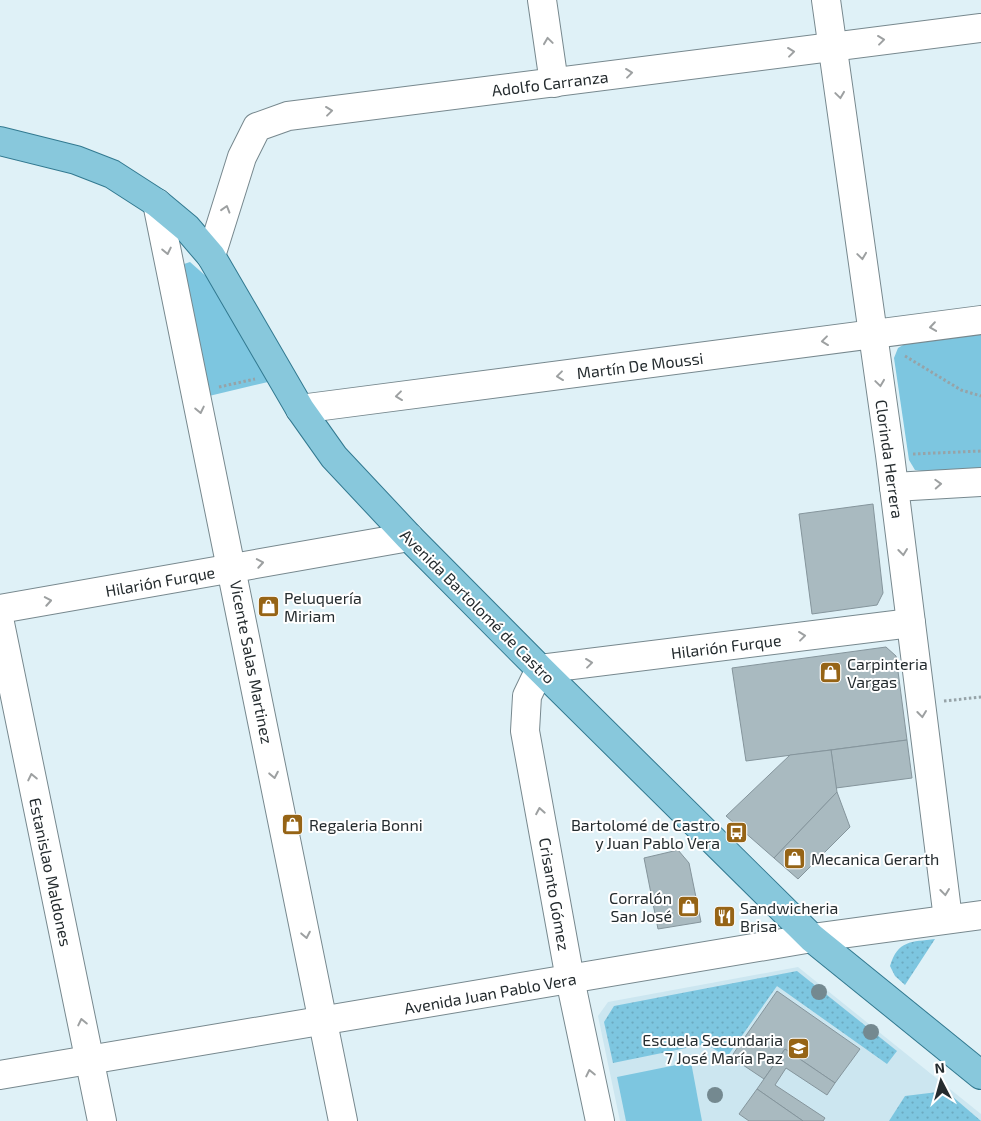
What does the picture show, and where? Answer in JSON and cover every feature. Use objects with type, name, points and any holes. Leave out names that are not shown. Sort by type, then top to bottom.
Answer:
[{"type":"main road","name":"Avenida Bartolomé de Castro","points":[[0,142],[76,160],[112,174],[157,203],[187,228],[211,256],[300,409],[334,458],[409,537],[540,669],[812,938],[981,1075]]},
{"type":"street","points":[[542,0],[554,83]]},
{"type":"street","name":"Clorinda Herrera","points":[[826,0],[890,455],[948,919]]},
{"type":"street","name":"Adolfo Carranza","points":[[211,256],[242,156],[257,127],[288,116],[981,28]]},
{"type":"street","name":"Vicente Salas Martinez","points":[[157,203],[233,568],[343,1121]]},
{"type":"street","name":"Martín De Moussi","points":[[300,409],[981,320]]},
{"type":"street","points":[[894,487],[981,482]]},
{"type":"street","name":"Hilarión Furque","points":[[0,609],[409,537]]},
{"type":"street","name":"Estanislao Maldones","points":[[0,623],[102,1121]]},
{"type":"street","name":"Hilarión Furque","points":[[540,669],[911,623]]},
{"type":"street","name":"Crisanto Gómez","points":[[540,669],[527,696],[525,731],[570,979],[600,1121]]},
{"type":"street","name":"Avenida Juan Pablo Vera","points":[[0,1075],[812,938],[981,914]]},
{"type":"path","points":[[873,335],[924,369],[961,390],[981,396]]},
{"type":"path","points":[[197,392],[280,374]]},
{"type":"path","points":[[890,455],[981,451]]},
{"type":"path","points":[[921,704],[981,697]]},
{"type":"shaded area","points":[[190,262],[208,278],[268,382],[209,396],[183,269],[184,264]]},
{"type":"shaded area","points":[[981,332],[981,469],[929,472],[915,470],[909,460],[894,358],[898,348],[908,342]]},
{"type":"shaded area","points":[[935,939],[905,985],[895,976],[890,966],[893,957],[906,944]]},
{"type":"shaded area","points":[[798,967],[981,1114],[981,1121],[620,1121],[598,1016],[608,1002]]},
{"type":"shaded area","points":[[797,971],[897,1051],[887,1064],[777,986],[727,1057],[706,1044],[613,1063],[604,1022],[614,1006]]},
{"type":"shaded area","points":[[691,1062],[702,1121],[626,1121],[617,1077]]},
{"type":"shaded area","points":[[946,1091],[981,1121],[889,1121],[905,1096]]},
{"type":"building","points":[[873,504],[883,593],[877,605],[812,614],[799,514]]},
{"type":"building","points":[[886,647],[896,656],[907,740],[746,761],[732,668]]},
{"type":"building","points":[[907,740],[912,778],[836,788],[831,750]]},
{"type":"building","points":[[831,750],[837,792],[774,858],[726,816],[790,755]]},
{"type":"building","points":[[837,792],[850,827],[798,879],[774,858]]},
{"type":"building","points":[[678,850],[689,863],[701,922],[658,929],[644,858]]},
{"type":"building","points":[[777,991],[860,1049],[835,1083],[785,1049],[764,1079],[731,1057]]},
{"type":"building","points":[[785,1049],[835,1083],[827,1095],[786,1068],[775,1085],[825,1118],[823,1121],[803,1121],[757,1089]]},
{"type":"building","points":[[757,1089],[803,1121],[749,1121],[739,1114]]},
{"type":"place","name":"Peluquería Miriam","points":[[268,606]]},
{"type":"place","name":"Carpinteria Vargas","points":[[831,672]]},
{"type":"place","name":"Regaleria Bonni","points":[[293,824]]},
{"type":"place","name":"Bartolomé de Castro y Juan Pablo Vera","points":[[736,833]]},
{"type":"place","name":"Mecanica Gerarth","points":[[795,858]]},
{"type":"place","name":"Corralón San José","points":[[688,906]]},
{"type":"place","name":"Sandwicheria Brisa","points":[[724,916]]},
{"type":"place","name":"Escuela Secundaria 7 José María Paz","points":[[799,1048]]}]
